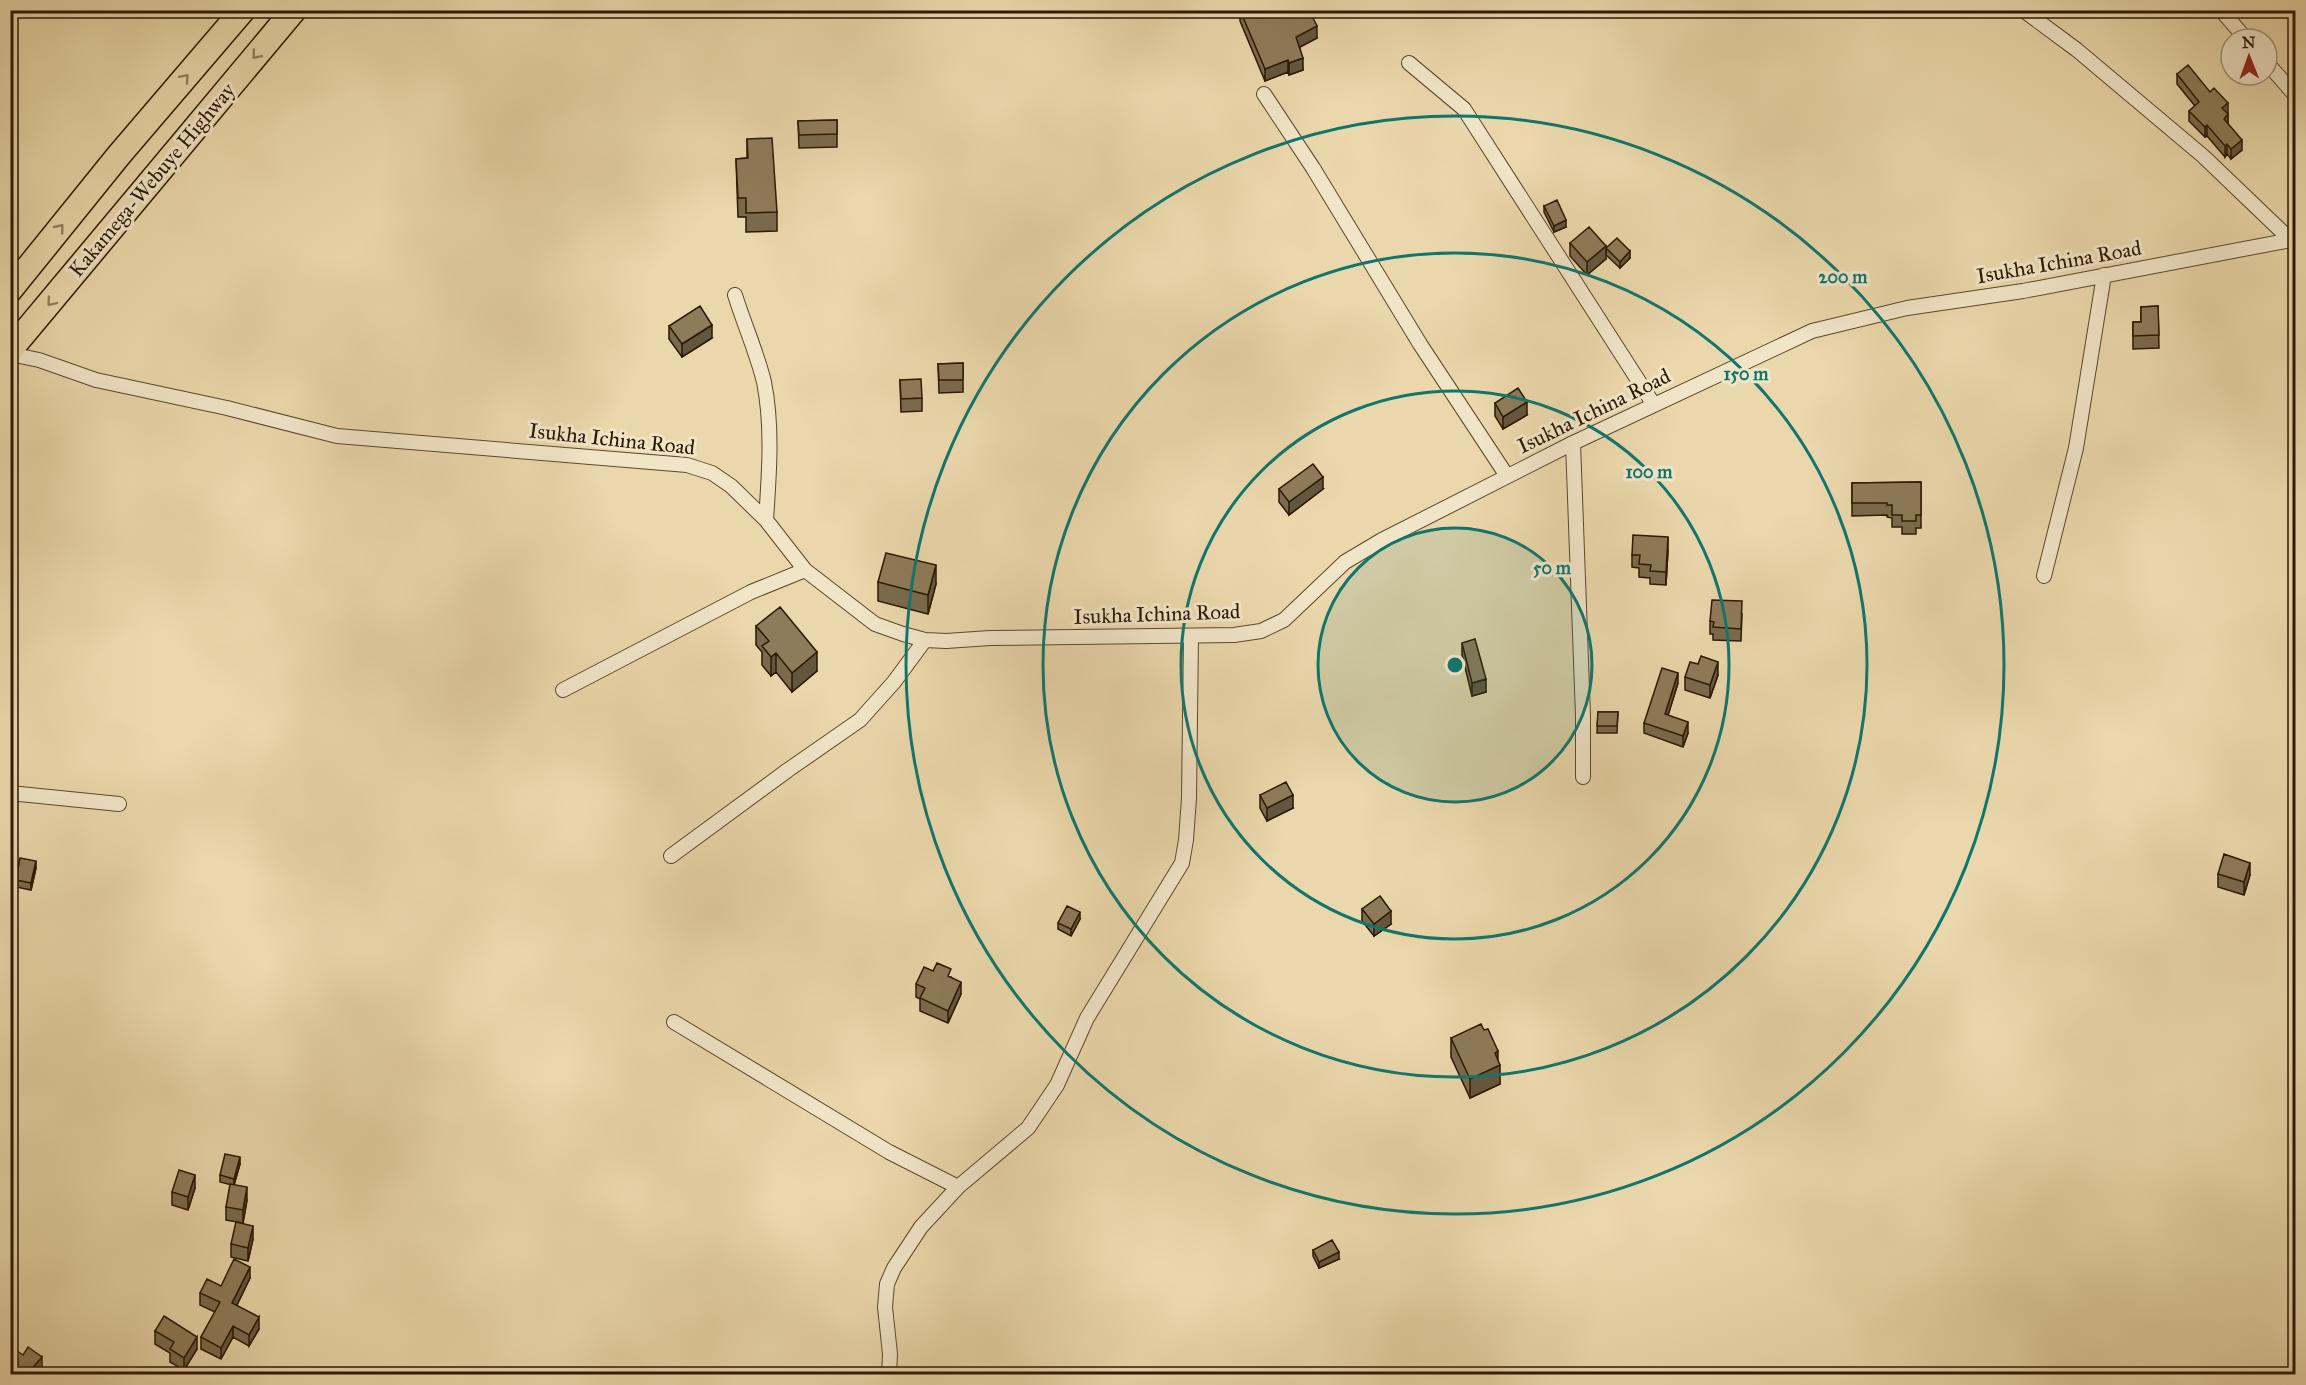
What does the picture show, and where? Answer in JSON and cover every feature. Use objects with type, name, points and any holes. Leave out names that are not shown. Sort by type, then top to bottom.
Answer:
[{"type":"highway","name":"Kakamega-Webuye Highway","points":[[10,290],[119,154],[243,10]]},
{"type":"highway","name":"Kakamega-Webuye Highway","points":[[10,352],[294,10]]},
{"type":"street","points":[[2023,10],[2077,50],[2203,156],[2294,242]]},
{"type":"street","points":[[2221,10],[2236,27]]},
{"type":"street","points":[[1409,63],[1464,109],[1654,405]]},
{"type":"street","points":[[2279,77],[2295,96]]},
{"type":"street","points":[[1264,94],[1313,168],[1420,344],[1507,476]]},
{"type":"street","name":"Isukha Ichina Road","points":[[10,352],[96,381],[227,408],[337,436],[687,465],[711,473],[731,486],[766,520],[806,570],[875,624],[925,640],[1191,637],[1261,631],[1284,620],[1345,562],[1382,540],[1573,443],[1812,331],[1907,308],[2023,291],[2294,242]]},
{"type":"street","points":[[2044,576],[2076,448],[2104,275]]},
{"type":"street","points":[[735,295],[763,381],[766,398],[769,460],[766,520]]},
{"type":"street","points":[[1573,443],[1583,716],[1583,777]]},
{"type":"street","points":[[563,690],[751,592],[806,570]]},
{"type":"street","points":[[889,1374],[890,1354],[885,1307],[887,1284],[894,1268],[921,1227],[958,1187],[998,1155],[1034,1120],[1058,1085],[1086,1018],[1182,863],[1189,798],[1191,637]]},
{"type":"street","points":[[671,856],[860,720],[894,682],[925,640]]},
{"type":"street","points":[[10,793],[119,804]]},
{"type":"street","points":[[674,1022],[889,1152],[958,1187]]},
{"type":"building","points":[[1240,10],[1287,10],[1290,17],[1309,10],[1317,26],[1296,37],[1303,58],[1289,63],[1288,60],[1265,69]]},
{"type":"building","points":[[2188,65],[2210,92],[2214,88],[2228,103],[2222,108],[2228,114],[2224,119],[2242,140],[2231,149],[2227,144],[2225,146],[2207,125],[2205,127],[2189,111],[2199,102],[2177,74]]},
{"type":"building","points":[[837,120],[837,134],[799,135],[798,121]]},
{"type":"building","points":[[772,138],[777,212],[746,213],[746,198],[738,198],[736,159],[748,158],[747,139]]},
{"type":"building","points":[[1557,200],[1566,220],[1554,226],[1544,206]]},
{"type":"building","points":[[1589,227],[1606,246],[1587,262],[1570,243]]},
{"type":"building","points":[[1617,238],[1630,251],[1620,262],[1606,248]]},
{"type":"building","points":[[700,306],[712,325],[682,344],[669,326]]},
{"type":"building","points":[[2158,306],[2159,335],[2133,336],[2133,322],[2141,322],[2141,307]]},
{"type":"building","points":[[963,363],[963,380],[939,380],[938,364]]},
{"type":"building","points":[[921,379],[922,398],[901,399],[900,380]]},
{"type":"building","points":[[1518,388],[1527,402],[1503,417],[1495,403]]},
{"type":"building","points":[[1313,464],[1323,477],[1289,502],[1279,489]]},
{"type":"building","points":[[1921,482],[1921,515],[1916,515],[1916,521],[1902,521],[1902,515],[1892,515],[1892,505],[1887,505],[1887,503],[1852,503],[1852,483]]},
{"type":"building","points":[[1633,535],[1668,537],[1666,572],[1650,571],[1651,565],[1639,564],[1640,555],[1632,555]]},
{"type":"building","points":[[886,553],[936,565],[928,595],[878,582]]},
{"type":"building","points":[[1712,600],[1742,601],[1741,629],[1713,627],[1714,622],[1710,621]]},
{"type":"building","points":[[780,607],[817,652],[792,673],[776,653],[771,657],[762,646],[769,641],[756,626]]},
{"type":"building","points":[[1475,639],[1486,679],[1472,683],[1462,643]]},
{"type":"building","points":[[1701,656],[1718,662],[1710,685],[1685,677],[1690,662],[1698,664]]},
{"type":"building","points":[[1662,668],[1678,673],[1665,714],[1688,722],[1683,736],[1644,723]]},
{"type":"building","points":[[1598,712],[1618,712],[1617,726],[1597,726]]},
{"type":"building","points":[[1286,782],[1293,795],[1267,808],[1260,795]]},
{"type":"building","points":[[2224,854],[2250,863],[2244,882],[2218,874]]},
{"type":"building","points":[[20,858],[36,861],[31,883],[16,880]]},
{"type":"building","points":[[1380,896],[1391,911],[1374,924],[1362,909]]},
{"type":"building","points":[[1067,906],[1080,912],[1071,929],[1058,923]]},
{"type":"building","points":[[937,963],[951,969],[948,976],[961,982],[948,1011],[920,998],[925,988],[916,984],[924,967],[933,971]]},
{"type":"building","points":[[1481,1024],[1484,1030],[1488,1029],[1498,1051],[1495,1053],[1500,1065],[1470,1079],[1451,1038]]},
{"type":"building","points":[[225,1154],[240,1157],[234,1179],[220,1175]]},
{"type":"building","points":[[179,1170],[195,1175],[188,1197],[172,1192]]},
{"type":"building","points":[[230,1184],[247,1187],[243,1210],[226,1207]]},
{"type":"building","points":[[236,1222],[253,1226],[248,1248],[231,1244]]},
{"type":"building","points":[[1332,1240],[1339,1252],[1319,1262],[1313,1250]]},
{"type":"building","points":[[234,1259],[250,1267],[232,1303],[259,1317],[249,1335],[233,1326],[221,1348],[201,1337],[220,1302],[200,1293],[207,1279],[221,1286]]},
{"type":"building","points":[[164,1316],[197,1337],[184,1358],[170,1349],[174,1342],[155,1331]]},
{"type":"building","points":[[28,1347],[42,1357],[27,1374],[10,1374],[10,1361],[17,1351],[23,1355]]}]
